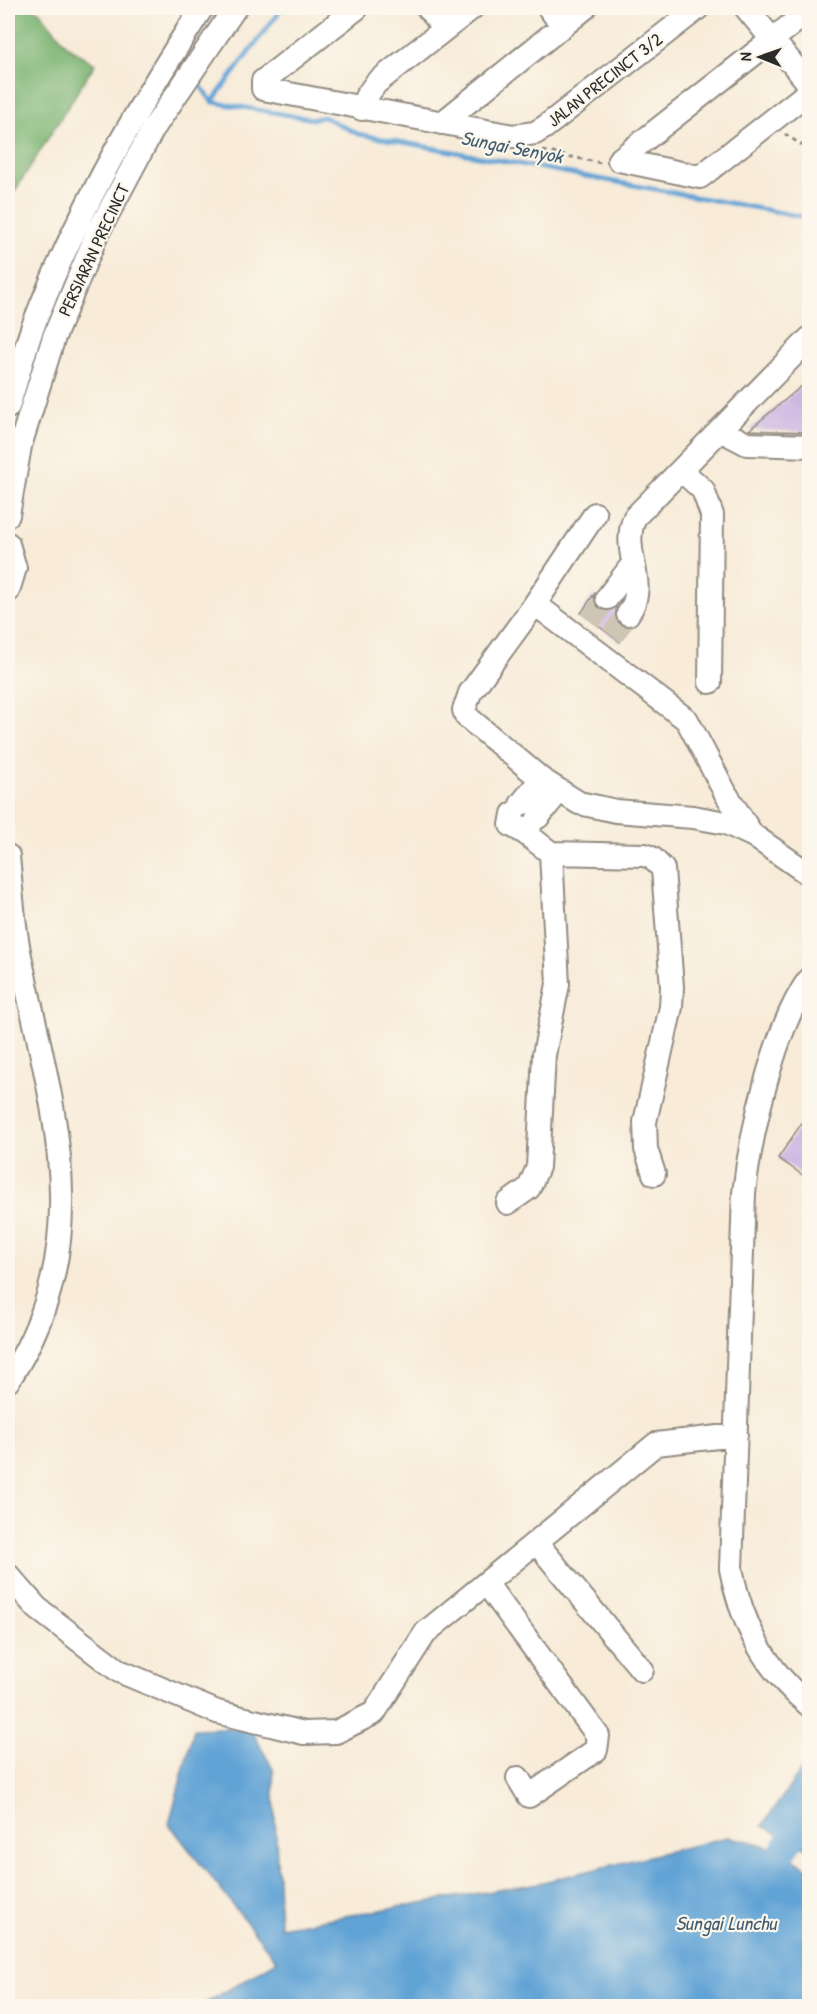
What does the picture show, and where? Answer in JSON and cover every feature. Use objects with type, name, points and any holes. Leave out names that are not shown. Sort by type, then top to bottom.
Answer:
[{"type":"street","name":"PERSIARAN PRECINCT","points":[[8,408],[32,330],[76,226],[133,120],[202,8]]},
{"type":"street","name":"PERSIARAN PRECINCT","points":[[8,515],[20,446],[54,337],[97,234],[153,129],[235,8]]},
{"type":"street","name":"JALAN PRECINCT 3/2","points":[[357,8],[266,78],[262,86],[267,92],[513,136],[535,133],[698,8]]},
{"type":"street","points":[[428,8],[445,29]]},
{"type":"street","points":[[362,109],[366,97],[376,83],[472,8]]},
{"type":"street","points":[[549,8],[563,26]]},
{"type":"street","points":[[442,123],[585,8]]},
{"type":"street","points":[[746,8],[810,85]]},
{"type":"street","points":[[810,10],[619,159],[700,177],[810,90]]},
{"type":"street","points":[[628,614],[638,594],[632,565],[630,535],[635,517],[722,431],[810,338]]},
{"type":"street","points":[[722,431],[747,444],[810,446]]},
{"type":"street","points":[[681,470],[703,490],[712,515],[710,682]]},
{"type":"street","points":[[595,514],[535,604],[470,693],[464,710],[471,722],[550,785],[579,803],[616,812],[712,819],[754,836],[810,875]]},
{"type":"street","points":[[8,544],[15,568],[8,591]]},
{"type":"street","points":[[607,598],[632,565]]},
{"type":"street","points":[[535,604],[584,628],[606,644],[687,720],[730,802],[754,836]]},
{"type":"street","points":[[508,1203],[529,1188],[538,1167],[544,1054],[558,984],[551,853],[525,819],[550,785]]},
{"type":"street","points":[[551,853],[645,855],[659,863],[663,869],[672,987],[645,1122],[646,1149],[654,1174]]},
{"type":"street","points":[[8,856],[18,947],[60,1150],[63,1201],[60,1246],[48,1296],[36,1331],[8,1382]]},
{"type":"street","points":[[808,1701],[771,1665],[752,1638],[737,1601],[731,1569],[744,1193],[748,1159],[788,1012],[810,978]]},
{"type":"street","points":[[8,1575],[37,1608],[119,1671],[217,1712],[304,1733],[336,1732],[374,1713],[426,1632],[656,1444],[736,1435]]},
{"type":"street","points":[[536,1542],[642,1670]]},
{"type":"street","points":[[486,1583],[598,1736],[596,1750],[529,1796],[518,1778]]},
{"type":"path","points":[[781,132],[803,147],[810,170]]},
{"type":"green space","points":[[8,8],[31,8],[39,11],[68,47],[95,64],[8,202]]},
{"type":"water","name":"Sungai Lunchu","points":[[250,1727],[273,1769],[280,1927],[539,1883],[727,1837],[750,1841],[770,1848],[809,1869],[809,2006],[201,2006],[277,1961],[169,1824],[194,1729]]},
{"type":"water","points":[[809,1759],[810,1844],[807,1848],[762,1826]]},
{"type":"building","points":[[810,379],[810,432],[749,430]]},
{"type":"building","points":[[594,594],[594,603],[598,608],[606,611],[616,607],[617,622],[622,626],[630,627],[620,642],[581,613]]},
{"type":"building","points":[[810,1111],[810,1180],[778,1158]]},
{"type":"waterway","name":"Sungai Senyok","points":[[137,8],[141,10]]},
{"type":"waterway","name":"Sungai Senyok","points":[[212,102],[282,8]]},
{"type":"waterway","name":"Sungai Senyok","points":[[195,78],[212,102],[312,119],[324,117],[358,134],[810,218]]},
{"type":"waterway","points":[[783,1851],[790,1841]]},
{"type":"tunnel","points":[[590,621],[607,598]]},
{"type":"tunnel","points":[[612,636],[628,614]]}]
